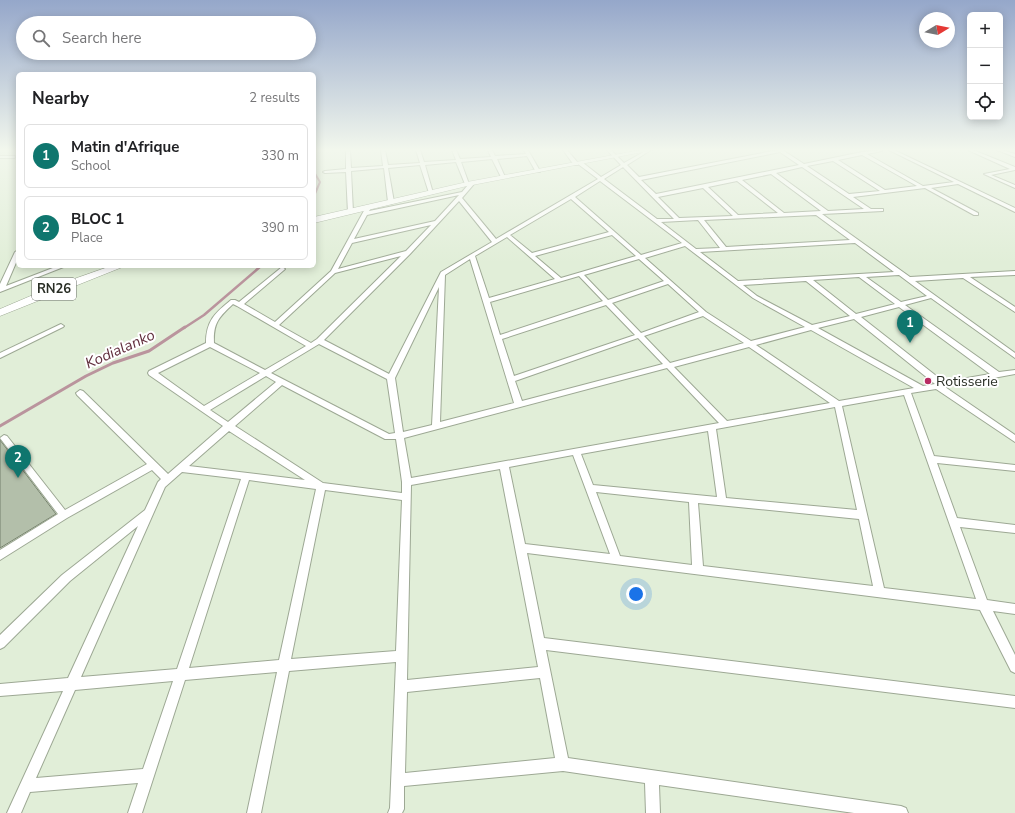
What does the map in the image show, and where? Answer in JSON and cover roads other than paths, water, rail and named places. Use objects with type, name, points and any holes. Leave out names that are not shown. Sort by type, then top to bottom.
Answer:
[{"type":"main road","points":[[316,220],[350,212],[366,211],[391,202],[453,188]]},
{"type":"main road","name":"RN26","points":[[0,313],[58,288],[114,268]]},
{"type":"street","points":[[349,188],[350,212]]},
{"type":"street","points":[[389,188],[391,202]]},
{"type":"street","points":[[429,188],[431,193]]},
{"type":"street","points":[[204,410],[319,341],[408,252],[466,188]]},
{"type":"street","points":[[395,813],[397,809],[407,482],[391,378],[443,273],[585,188]]},
{"type":"street","points":[[612,188],[755,297],[923,389]]},
{"type":"street","points":[[647,188],[678,220]]},
{"type":"street","points":[[655,196],[694,188]]},
{"type":"street","points":[[706,188],[737,217]]},
{"type":"street","points":[[749,188],[783,215]]},
{"type":"street","points":[[794,188],[827,212]]},
{"type":"street","points":[[836,188],[869,210]]},
{"type":"street","points":[[879,188],[885,192]]},
{"type":"street","points":[[848,196],[917,188]]},
{"type":"street","points":[[926,188],[976,214]]},
{"type":"street","points":[[970,188],[1015,210]]},
{"type":"street","points":[[275,325],[333,272],[366,211],[460,195]]},
{"type":"street","points":[[460,195],[495,242]]},
{"type":"street","points":[[571,196],[639,258],[704,313],[838,404],[880,592]]},
{"type":"street","points":[[655,221],[881,210]]},
{"type":"street","points":[[817,213],[1015,356]]},
{"type":"street","points":[[700,219],[724,249]]},
{"type":"street","points":[[349,242],[436,222]]},
{"type":"street","points":[[531,255],[612,233]]},
{"type":"street","points":[[507,235],[560,280]]},
{"type":"street","points":[[694,251],[857,241]]},
{"type":"street","points":[[486,301],[686,244]]},
{"type":"street","points":[[333,272],[408,252]]},
{"type":"street","points":[[0,290],[16,256]]},
{"type":"street","points":[[472,256],[519,405]]},
{"type":"street","points":[[0,290],[52,268]]},
{"type":"street","points":[[239,305],[282,269]]},
{"type":"street","points":[[436,426],[443,273]]},
{"type":"street","points":[[737,283],[900,273]]},
{"type":"street","points":[[909,279],[1015,273]]},
{"type":"street","points":[[580,274],[724,424]]},
{"type":"street","points":[[861,276],[997,375]]},
{"type":"street","points":[[964,276],[1015,310]]},
{"type":"street","points":[[808,279],[856,316],[939,386],[1015,439]]},
{"type":"street","points":[[498,338],[668,282]]},
{"type":"street","points":[[210,344],[388,437],[400,436],[933,296]]},
{"type":"street","points":[[210,344],[209,330],[214,318],[233,301],[312,346]]},
{"type":"street","points":[[511,380],[704,313]]},
{"type":"street","points":[[0,356],[61,326]]},
{"type":"street","points":[[319,341],[391,378]]},
{"type":"street","points":[[210,344],[152,372],[204,410],[321,486]]},
{"type":"street","points":[[407,482],[1015,372]]},
{"type":"street","points":[[14,813],[161,484],[281,381]]},
{"type":"street","points":[[907,392],[984,606],[1015,667]]},
{"type":"street","points":[[80,393],[167,479]]},
{"type":"street","points":[[712,427],[722,501]]},
{"type":"street","points":[[4,438],[64,515]]},
{"type":"street","points":[[576,451],[617,560]]},
{"type":"street","points":[[931,459],[1015,468]]},
{"type":"street","points":[[504,464],[563,764]]},
{"type":"street","points":[[0,555],[64,515],[153,465]]},
{"type":"street","points":[[180,468],[406,497]]},
{"type":"street","points":[[135,813],[246,477]]},
{"type":"street","points":[[254,813],[321,486]]},
{"type":"street","points":[[589,488],[862,515]]},
{"type":"street","points":[[693,498],[698,570]]},
{"type":"street","points":[[1,641],[66,578],[149,512]]},
{"type":"street","points":[[954,522],[1015,529]]},
{"type":"street","points":[[520,548],[1015,610]]},
{"type":"street","points":[[539,643],[1015,702]]},
{"type":"street","points":[[0,690],[402,656]]},
{"type":"street","points":[[401,687],[545,672]]},
{"type":"street","points":[[398,780],[563,764],[902,813]]},
{"type":"street","points":[[26,786],[148,775]]},
{"type":"street","points":[[652,777],[653,813]]},
{"type":"waterway","name":"Kodialanko","points":[[184,328],[204,315],[259,268]]},
{"type":"waterway","name":"Kodialanko","points":[[0,426],[86,376],[113,363],[149,351],[185,327]]},
{"type":"place","name":"Matin d'Afrique","points":[[910,343]]},
{"type":"place","name":"Rotisserie","points":[[928,381]]},
{"type":"place","name":"BLOC 1","points":[[18,478]]}]
